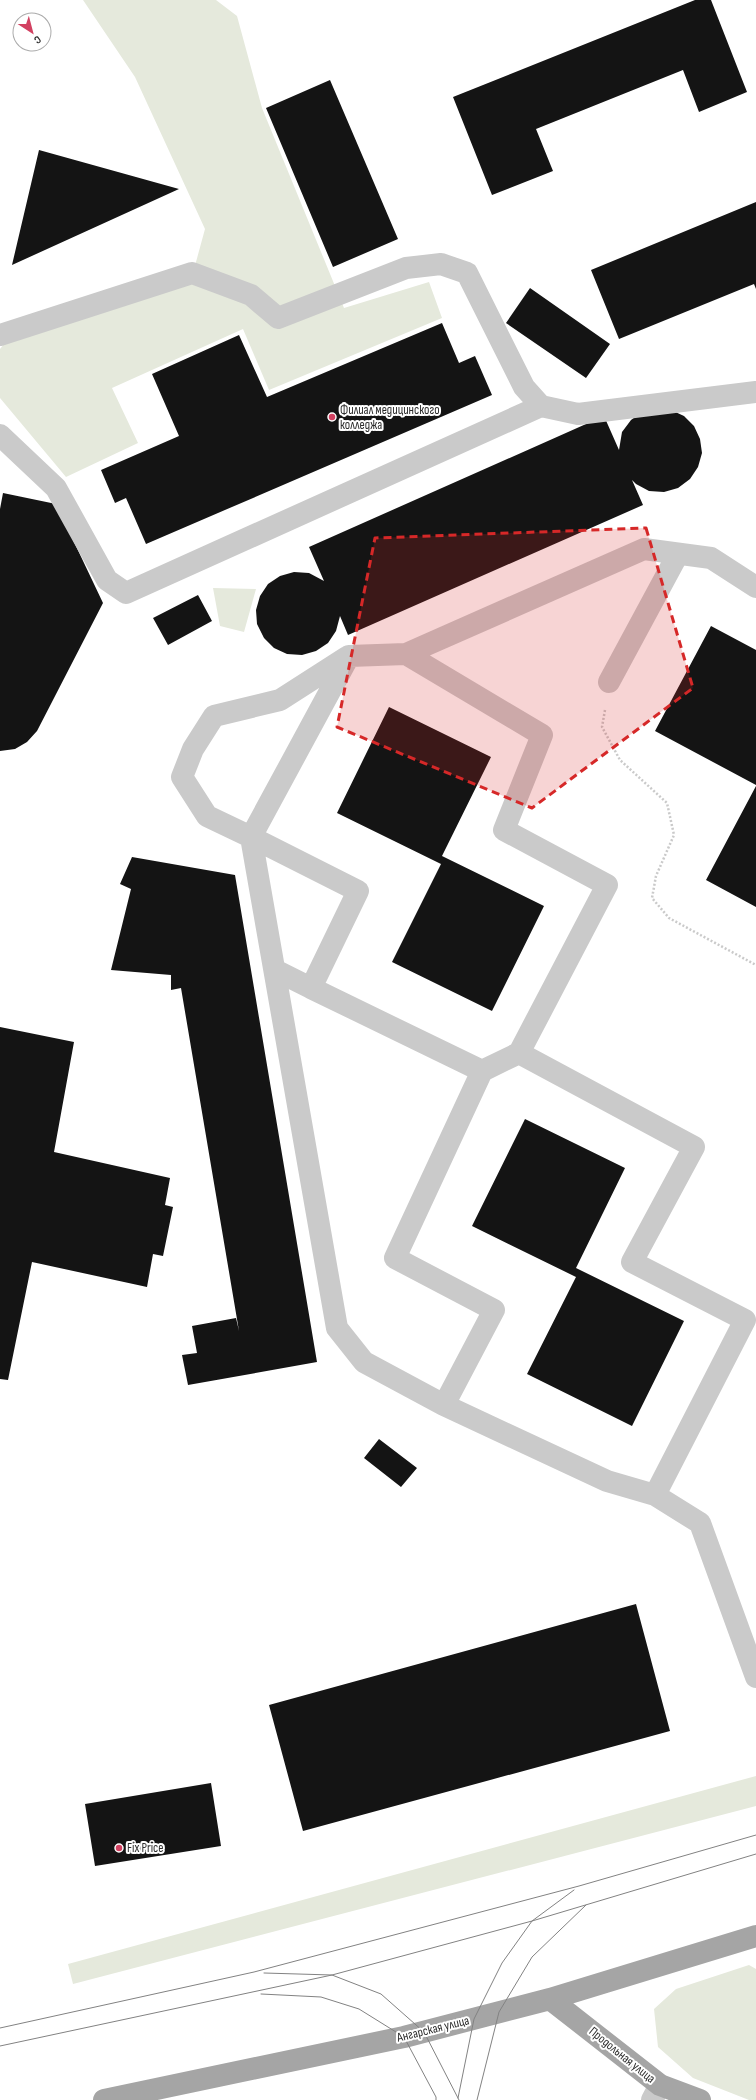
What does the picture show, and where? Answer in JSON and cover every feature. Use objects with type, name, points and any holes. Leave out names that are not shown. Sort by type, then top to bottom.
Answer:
[{"type":"main road","name":"Ангарская улица","points":[[104,2100],[126,2098],[404,2037],[550,1999],[756,1936]]},
{"type":"main road","name":"Продольная улица","points":[[550,1999],[656,2092],[700,2100]]},
{"type":"lane","points":[[0,335],[192,273],[251,295],[278,318],[406,268],[441,264],[467,274],[524,387],[541,406],[578,414],[756,392]]},
{"type":"lane","points":[[0,435],[56,488],[107,580],[126,593],[541,406]]},
{"type":"lane","points":[[311,988],[358,891],[207,816],[182,777],[193,749],[214,716],[280,700],[349,656],[406,654],[644,549],[711,558],[756,587]]},
{"type":"lane","points":[[609,682],[678,554]]},
{"type":"lane","points":[[406,654],[542,735],[504,830],[607,885],[519,1053],[482,1071],[395,1258],[494,1310],[444,1405]]},
{"type":"lane","points":[[349,656],[251,837],[337,1328],[364,1362],[444,1405],[607,1481],[655,1495],[700,1523],[756,1677]]},
{"type":"lane","points":[[275,970],[482,1071]]},
{"type":"lane","points":[[519,1053],[694,1147],[632,1262],[745,1320],[655,1495]]},
{"type":"path","points":[[609,682],[602,727],[620,760],[667,803],[674,835],[656,876],[652,898],[669,918],[756,965]]},
{"type":"highlighted area","points":[[646,528],[693,688],[532,808],[337,727],[375,538]]},
{"type":"shaded area","points":[[83,0],[216,0],[237,16],[262,108],[344,308],[429,282],[442,318],[269,390],[243,329],[112,388],[138,443],[66,477],[0,398],[0,349],[4,344],[190,284],[205,229],[135,77]]},
{"type":"shaded area","points":[[213,588],[256,589],[244,632],[220,626]]},
{"type":"shaded area","points":[[756,1776],[756,1806],[73,1984],[68,1964]]},
{"type":"shaded area","points":[[749,1965],[756,1969],[756,2100],[749,2100],[693,2078],[658,2047],[654,2009],[676,1989]]},
{"type":"building","points":[[695,0],[711,0],[747,92],[699,112],[683,70],[536,129],[553,171],[492,195],[453,97]]},
{"type":"building","points":[[330,80],[398,239],[333,267],[266,108]]},
{"type":"building","points":[[39,150],[179,189],[12,265]]},
{"type":"building","points":[[756,202],[756,289],[754,284],[619,339],[591,270]]},
{"type":"building","points":[[530,288],[610,344],[586,378],[506,323]]},
{"type":"building","name":"Филиал медицинского колледжа","points":[[442,323],[459,363],[475,356],[492,395],[146,544],[126,498],[115,503],[101,470],[179,436],[152,374],[239,335],[267,397]]},
{"type":"building","points":[[671,410],[684,416],[694,426],[700,439],[702,453],[698,467],[690,479],[678,488],[664,492],[649,491],[632,480],[643,505],[348,635],[340,616],[336,631],[328,643],[316,651],[302,655],[287,654],[274,648],[264,638],[257,624],[256,610],[260,596],[268,584],[280,576],[294,572],[309,573],[324,581],[309,547],[604,416],[619,450],[622,432],[631,420],[642,412]]},
{"type":"building","points":[[3,493],[56,504],[103,603],[37,731],[27,742],[15,749],[0,751],[0,509]]},
{"type":"building","points":[[198,595],[212,621],[168,645],[153,618]]},
{"type":"building","points":[[711,626],[756,650],[756,785],[655,731]]},
{"type":"building","points":[[389,707],[491,757],[442,856],[544,906],[492,1011],[392,962],[441,864],[337,813]]},
{"type":"building","points":[[756,786],[756,907],[706,880]]},
{"type":"building","points":[[132,857],[235,875],[317,1362],[188,1385],[182,1355],[197,1353],[192,1326],[236,1318],[239,1331],[181,988],[171,990],[171,975],[111,970],[131,889],[120,884]]},
{"type":"building","points":[[0,1027],[74,1042],[54,1152],[170,1178],[165,1205],[173,1207],[163,1256],[153,1254],[147,1287],[32,1262],[8,1380],[0,1379]]},
{"type":"building","points":[[525,1119],[625,1168],[576,1268],[684,1321],[632,1426],[527,1374],[576,1277],[472,1226]]},
{"type":"building","points":[[379,1439],[417,1468],[401,1487],[364,1458]]},
{"type":"building","points":[[636,1604],[670,1731],[303,1831],[269,1705]]},
{"type":"building","points":[[211,1783],[221,1846],[95,1866],[85,1804]]},
{"type":"tram line","points":[[0,2028],[254,1972],[579,1886],[756,1835]]},
{"type":"tram line","points":[[0,2046],[332,1975],[532,1921],[756,1854]]},
{"type":"tram line","points":[[458,2098],[474,2019],[502,1963],[532,1921],[574,1890]]},
{"type":"tram line","points":[[477,2100],[499,2012],[532,1957],[586,1905]]},
{"type":"tram line","points":[[264,1973],[332,1975],[381,1994],[424,2032],[459,2100]]},
{"type":"tram line","points":[[261,1994],[321,1997],[359,2009],[404,2037],[436,2097],[436,2100]]},
{"type":"place","name":"Филиал медицинского колледжа","points":[[332,417]]},
{"type":"place","name":"Fix Price","points":[[119,1848]]}]
